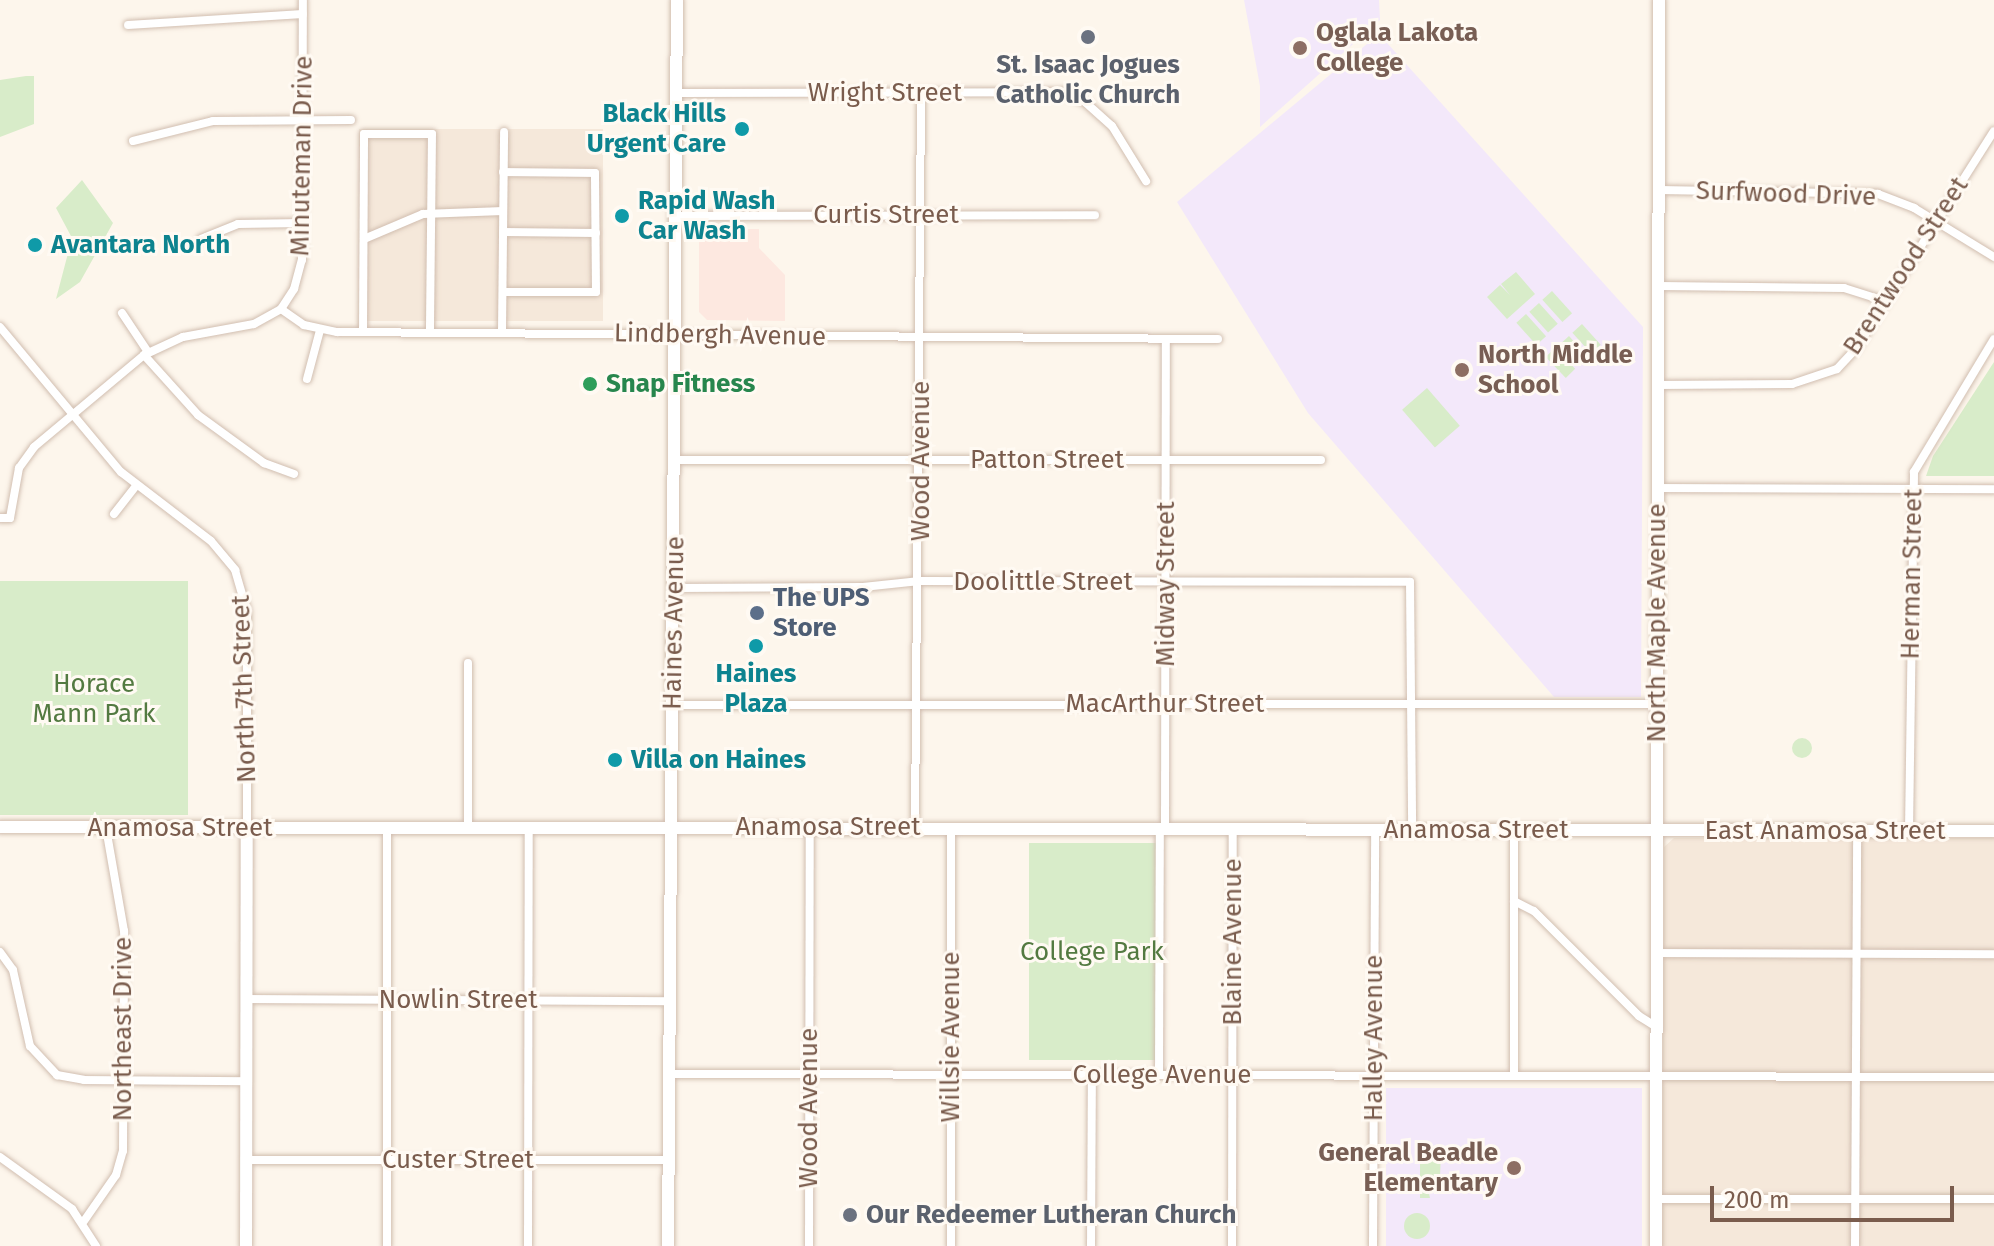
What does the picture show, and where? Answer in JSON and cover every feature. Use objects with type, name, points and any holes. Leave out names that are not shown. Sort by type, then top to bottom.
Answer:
[{"type":"main road","name":"Haines Avenue","points":[[668,1246],[669,827],[677,460],[677,0]]},
{"type":"main road","name":"North Maple Avenue","points":[[1656,1246],[1659,0]]},
{"type":"main road","name":"Anamosa Street","points":[[0,827],[810,826],[1656,831]]},
{"type":"main road","name":"North 7th Street","points":[[246,1246],[247,828]]},
{"type":"main road","name":"East Anamosa Street","points":[[1656,831],[1994,831]]},
{"type":"street","name":"Minuteman Drive","points":[[281,309],[299,277],[303,0]]},
{"type":"street","points":[[128,25],[303,14]]},
{"type":"street","name":"Wright Street","points":[[676,93],[1050,91],[1074,96],[1112,126],[1146,181]]},
{"type":"street","name":"Wood Avenue","points":[[915,828],[921,460],[921,93]]},
{"type":"street","points":[[133,141],[213,121],[351,120]]},
{"type":"street","name":"Brentwood Street","points":[[1658,385],[1816,380],[1837,369],[1855,350],[1994,131]]},
{"type":"street","points":[[502,332],[504,132]]},
{"type":"street","points":[[363,332],[364,134],[432,134],[430,332]]},
{"type":"street","points":[[503,172],[595,173],[596,233],[596,292],[503,292]]},
{"type":"street","name":"Surfwood Drive","points":[[1659,190],[1850,191],[1896,199],[1937,220],[1994,257]]},
{"type":"street","points":[[364,239],[431,212],[503,211]]},
{"type":"street","name":"Curtis Street","points":[[677,216],[1095,215]]},
{"type":"street","points":[[201,239],[238,224],[302,223]]},
{"type":"street","points":[[503,232],[596,233]]},
{"type":"street","points":[[1659,286],[1844,288],[1885,301]]},
{"type":"street","points":[[5,518],[19,468],[70,413],[146,354],[183,337],[254,324],[281,309]]},
{"type":"street","name":"Lindbergh Avenue","points":[[281,309],[320,330],[363,332],[1218,339]]},
{"type":"street","points":[[122,313],[146,354],[198,415],[264,463],[294,474]]},
{"type":"street","name":"North 7th Street","points":[[0,327],[70,413],[136,486],[220,549],[245,594],[247,828]]},
{"type":"street","points":[[307,379],[320,330]]},
{"type":"street","name":"Midway Street","points":[[1159,1074],[1166,704],[1166,339]]},
{"type":"street","name":"Herman Street","points":[[1909,831],[1911,488],[1917,463],[1994,339]]},
{"type":"street","name":"Patton Street","points":[[677,460],[1321,460]]},
{"type":"street","points":[[114,514],[136,486]]},
{"type":"street","points":[[1657,488],[1994,489]]},
{"type":"street","name":"Doolittle Street","points":[[676,588],[920,581],[1410,582],[1411,705]]},
{"type":"street","points":[[468,663],[468,828]]},
{"type":"street","name":"MacArthur Street","points":[[674,705],[1656,704]]},
{"type":"street","points":[[1411,705],[1412,830]]},
{"type":"street","name":"Wood Avenue","points":[[809,1246],[810,826]]},
{"type":"street","points":[[528,1246],[529,827]]},
{"type":"street","name":"Northeast Drive","points":[[84,1221],[121,1163],[124,931],[106,828]]},
{"type":"street","points":[[387,828],[387,1246]]},
{"type":"street","name":"Willsie Avenue","points":[[951,828],[951,1246]]},
{"type":"street","name":"Blaine Avenue","points":[[1232,1246],[1233,830]]},
{"type":"street","name":"Halley Avenue","points":[[1373,1246],[1375,830]]},
{"type":"street","points":[[1514,830],[1514,1076]]},
{"type":"street","points":[[1855,1246],[1857,831]]},
{"type":"street","points":[[1514,901],[1534,911],[1639,1016],[1655,1026]]},
{"type":"street","points":[[0,952],[13,970],[30,1046],[48,1069],[74,1079],[247,1081]]},
{"type":"street","points":[[1655,953],[1994,954]]},
{"type":"street","name":"Nowlin Street","points":[[247,999],[669,1001]]},
{"type":"street","name":"College Avenue","points":[[669,1074],[1994,1077]]},
{"type":"street","points":[[1091,1246],[1092,1075]]},
{"type":"street","points":[[0,1157],[84,1221],[96,1246]]},
{"type":"street","name":"Custer Street","points":[[247,1160],[668,1160]]},
{"type":"street","points":[[1656,1199],[1994,1199]]},
{"type":"shaded area","name":"Oglala Lakota College","points":[[1244,0],[1379,0],[1380,20],[1260,127],[1260,86]]},
{"type":"shaded area","name":"North Middle School","points":[[1379,34],[1643,327],[1641,697],[1554,697],[1308,413],[1177,202]]},
{"type":"shaded area","points":[[359,129],[603,129],[603,321],[359,321]]},
{"type":"shaded area","points":[[699,229],[759,229],[759,248],[785,275],[785,321],[707,320],[699,312]]},
{"type":"shaded area","points":[[1674,838],[1994,838],[1994,1246],[1662,1246],[1664,847]]},
{"type":"shaded area","name":"General Beadle Elementary","points":[[1386,1088],[1642,1088],[1642,1246],[1386,1246]]},
{"type":"green space","points":[[34,76],[34,124],[0,137],[0,80]]},
{"type":"green space","points":[[82,180],[113,223],[80,282],[56,299],[72,238],[56,208]]},
{"type":"green space","points":[[1516,272],[1535,294],[1507,319],[1487,297],[1500,285],[1510,295],[1501,284]]},
{"type":"green space","points":[[1552,291],[1572,313],[1562,322],[1542,300]]},
{"type":"green space","points":[[1539,303],[1558,324],[1548,333],[1529,312]]},
{"type":"green space","points":[[1526,314],[1546,336],[1536,345],[1516,323]]},
{"type":"green space","points":[[1582,324],[1601,345],[1591,354],[1572,333]]},
{"type":"green space","points":[[1569,336],[1588,357],[1578,366],[1559,345]]},
{"type":"green space","points":[[1555,348],[1575,369],[1566,378],[1546,357]]},
{"type":"green space","points":[[1994,362],[1994,476],[1926,476],[1933,456]]},
{"type":"green space","points":[[1427,388],[1460,426],[1435,447],[1402,410]]},
{"type":"green space","name":"Horace Mann Park","points":[[0,581],[188,581],[188,815],[0,815]]},
{"type":"green space","points":[[1798,738],[1806,738],[1812,748],[1806,758],[1798,758],[1792,752],[1792,744]]},
{"type":"green space","name":"College Park","points":[[1029,843],[1156,843],[1156,1060],[1029,1060]]},
{"type":"green space","points":[[1427,1150],[1441,1150],[1440,1177],[1427,1185],[1430,1198],[1420,1198],[1420,1157]]},
{"type":"green space","points":[[1417,1213],[1426,1217],[1430,1226],[1426,1235],[1417,1239],[1408,1235],[1404,1226],[1408,1217]]},
{"type":"place","name":"St. Isaac Jogues Catholic Church","points":[[1088,37]]},
{"type":"place","name":"Oglala Lakota College","points":[[1300,48]]},
{"type":"place","name":"Black Hills Urgent Care","points":[[742,129]]},
{"type":"place","name":"Rapid Wash Car Wash","points":[[622,216]]},
{"type":"place","name":"Avantara North","points":[[35,245]]},
{"type":"place","name":"North Middle School","points":[[1462,370]]},
{"type":"place","name":"Snap Fitness","points":[[590,384]]},
{"type":"place","name":"The UPS Store","points":[[757,613]]},
{"type":"place","name":"Haines Plaza","points":[[756,646]]},
{"type":"place","name":"Villa on Haines","points":[[615,760]]},
{"type":"place","name":"General Beadle Elementary","points":[[1514,1168]]},
{"type":"place","name":"Our Redeemer Lutheran Church","points":[[850,1215]]}]
